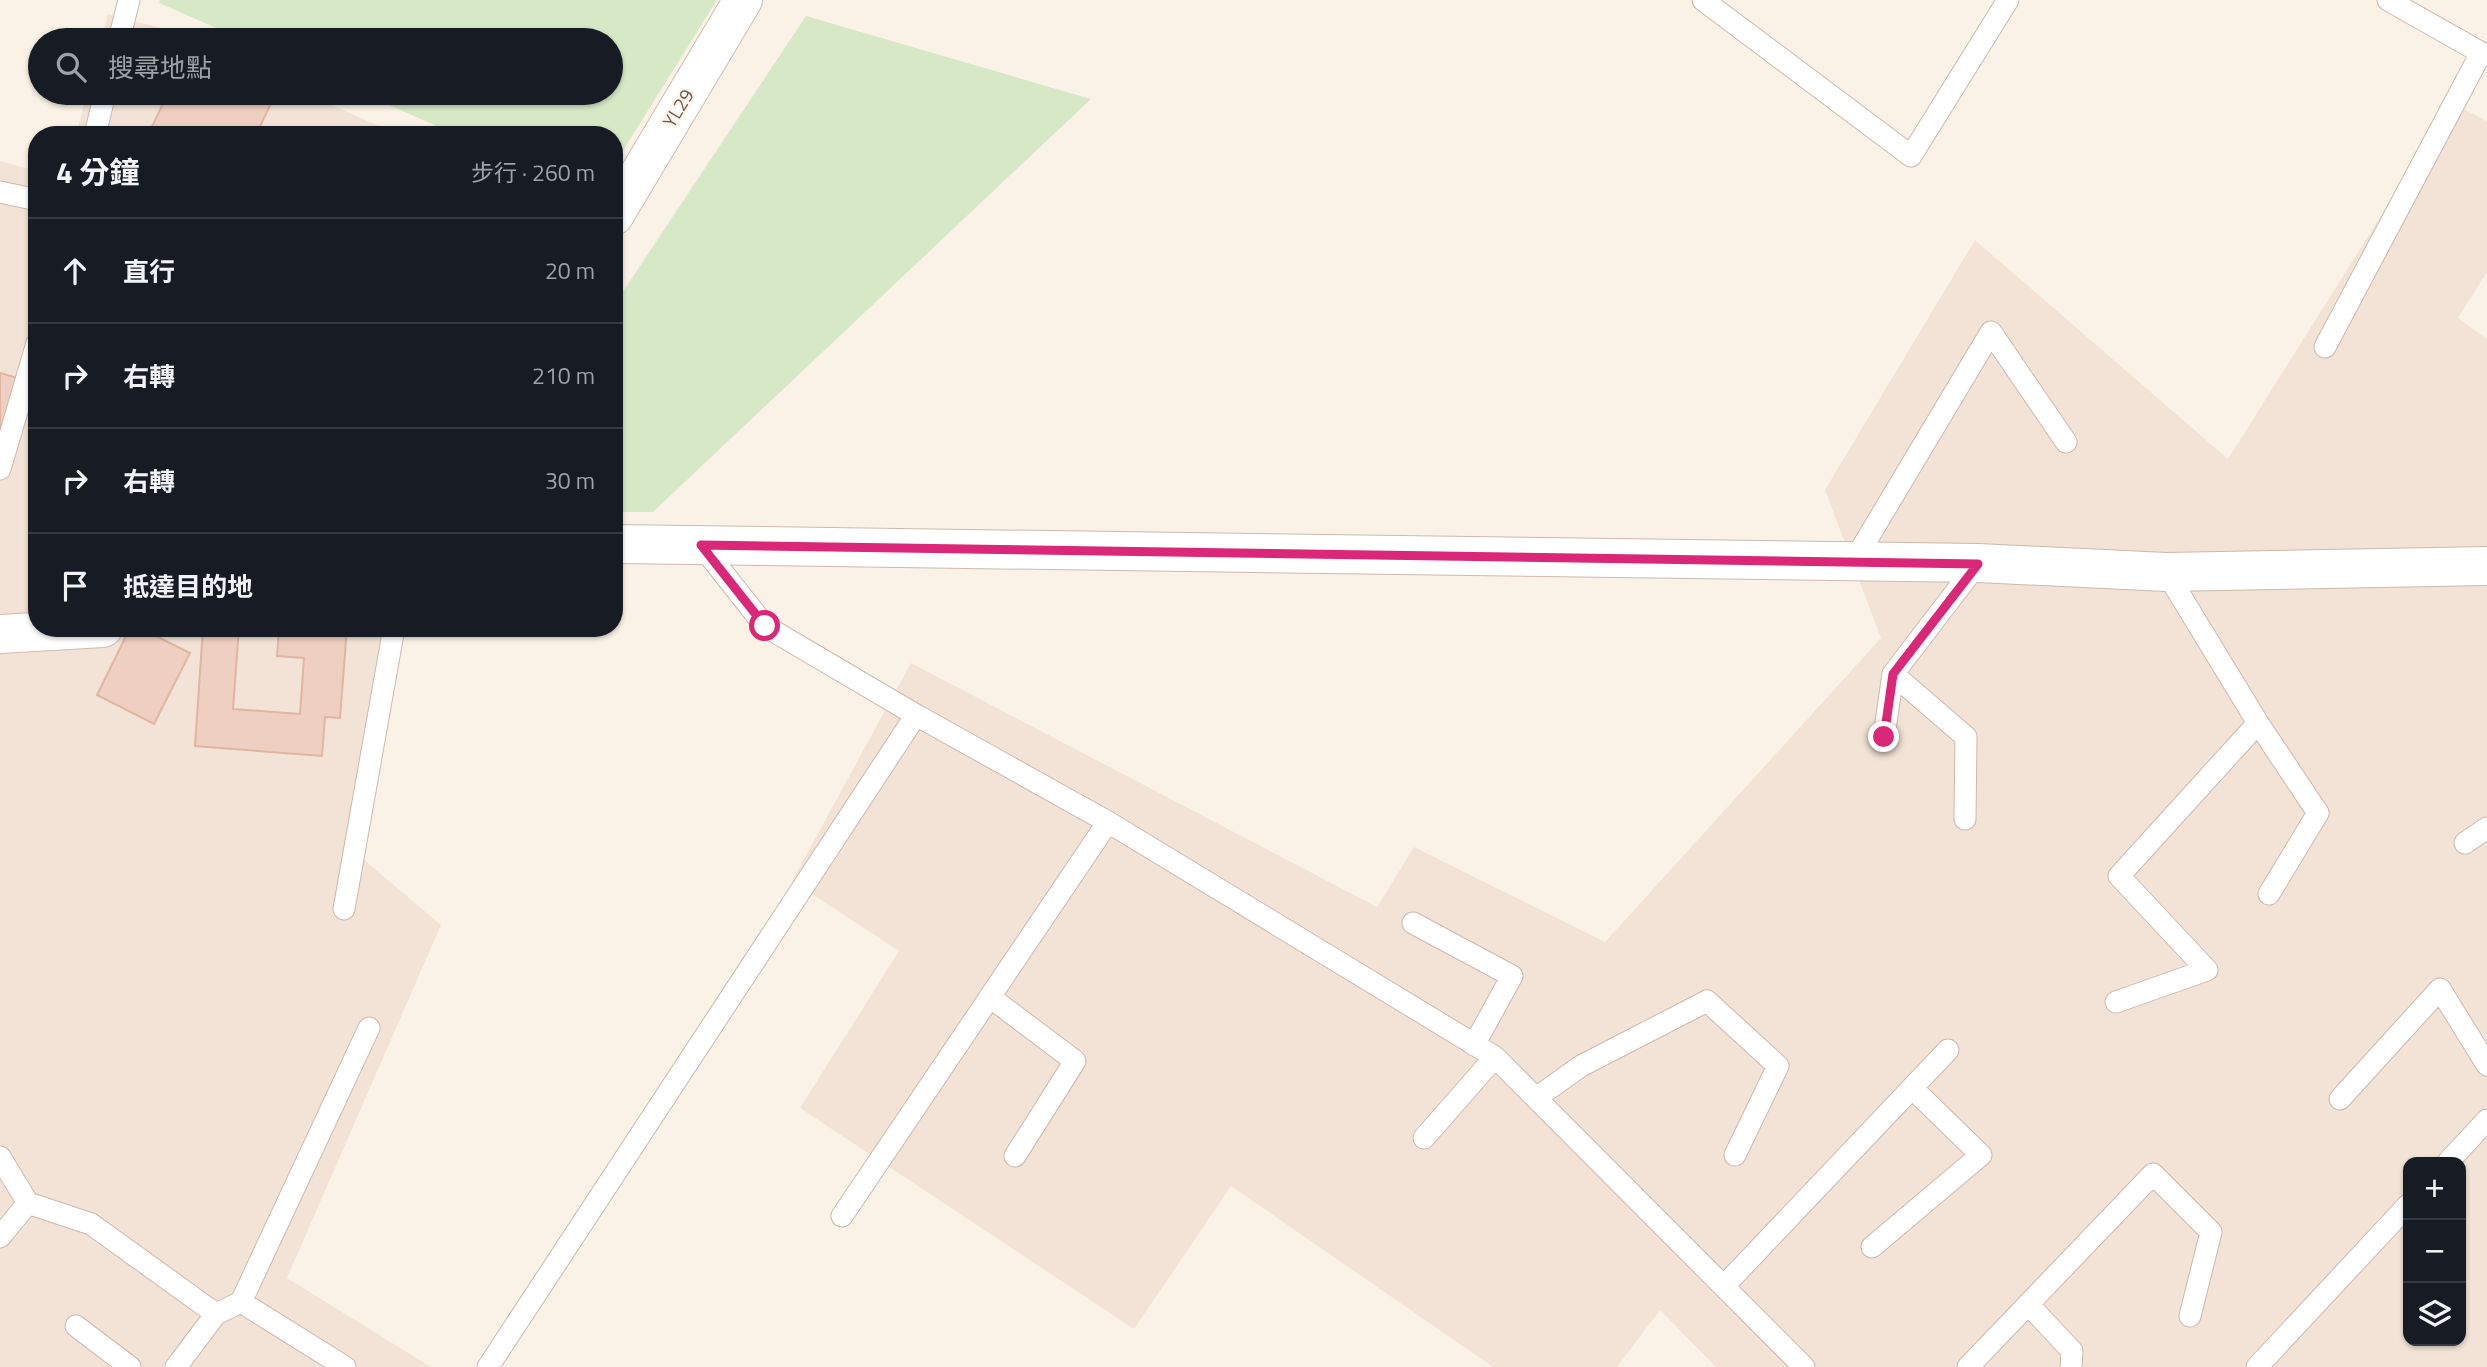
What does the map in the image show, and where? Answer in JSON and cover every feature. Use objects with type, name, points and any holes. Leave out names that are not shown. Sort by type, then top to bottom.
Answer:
[{"type":"street","name":"YL29","points":[[623,201],[743,0]]},
{"type":"street","points":[[623,544],[1854,561],[2166,572],[2487,566]]},
{"type":"street","points":[[0,634],[28,632]]},
{"type":"lane","points":[[122,28],[129,0]]},
{"type":"lane","points":[[1703,0],[1911,156],[2008,0]]},
{"type":"lane","points":[[2325,347],[2484,55],[2388,0]]},
{"type":"lane","points":[[97,126],[102,105]]},
{"type":"lane","points":[[0,192],[28,198]]},
{"type":"lane","points":[[1854,561],[1991,332],[2066,442]]},
{"type":"lane","points":[[0,468],[28,373]]},
{"type":"lane","points":[[701,545],[765,626],[916,715],[1108,822],[1495,1057],[1804,1367]]},
{"type":"lane","points":[[1884,737],[1893,674],[1978,564]]},
{"type":"lane","points":[[2166,572],[2258,723],[2318,813],[2269,894]]},
{"type":"lane","points":[[344,909],[392,637]]},
{"type":"lane","points":[[1893,674],[1966,737],[1965,819]]},
{"type":"lane","points":[[488,1367],[916,715]]},
{"type":"lane","points":[[2116,1002],[2207,970],[2119,876],[2258,723]]},
{"type":"lane","points":[[842,1216],[1108,822]]},
{"type":"lane","points":[[2465,843],[2487,828]]},
{"type":"lane","points":[[1413,923],[1512,976],[1474,1045]]},
{"type":"lane","points":[[2340,1099],[2440,989],[2487,1065]]},
{"type":"lane","points":[[990,997],[1075,1061],[1014,1156]]},
{"type":"lane","points":[[1536,1097],[1581,1066],[1707,1001],[1778,1066],[1735,1154]]},
{"type":"lane","points":[[176,1367],[216,1314],[241,1302],[369,1028]]},
{"type":"lane","points":[[1724,1286],[1948,1050]]},
{"type":"lane","points":[[1424,1138],[1495,1057]]},
{"type":"lane","points":[[1872,1247],[1981,1155],[1912,1088]]},
{"type":"lane","points":[[2453,1157],[2487,1120]]},
{"type":"lane","points":[[0,1157],[28,1203],[91,1224],[216,1314]]},
{"type":"lane","points":[[1968,1367],[2153,1174],[2211,1232],[2190,1316]]},
{"type":"lane","points":[[0,1237],[28,1203]]},
{"type":"lane","points":[[2257,1367],[2403,1210]]},
{"type":"lane","points":[[241,1302],[345,1367]]},
{"type":"lane","points":[[2028,1304],[2072,1351],[2071,1367]]},
{"type":"lane","points":[[76,1325],[130,1367]]},
{"type":"shaded area","points":[[108,14],[160,28],[104,28]]},
{"type":"shaded area","points":[[2452,103],[2487,121],[2487,272],[2458,318],[2487,339],[2487,1367],[1716,1367],[1660,1310],[1617,1367],[1493,1367],[1231,1186],[1134,1329],[800,1108],[899,951],[792,881],[911,663],[1377,907],[1414,847],[1605,942],[1881,638],[1825,490],[1975,240],[2228,459]]},
{"type":"shaded area","points":[[84,105],[332,105],[379,126],[78,126]]},
{"type":"shaded area","points":[[0,161],[28,169],[28,637],[384,637],[357,854],[441,925],[287,1278],[431,1367],[0,1367]]},
{"type":"green space","points":[[160,0],[717,0],[623,151],[623,126],[437,126],[389,105],[623,105],[623,28],[216,28],[159,3]]},
{"type":"green space","points":[[806,16],[1091,99],[653,512],[623,512],[623,291]]},
{"type":"building","points":[[162,105],[270,105],[260,126],[152,126]]},
{"type":"building","points":[[0,373],[21,379],[0,435]]},
{"type":"building","points":[[126,637],[158,637],[190,653],[154,724],[97,695]]},
{"type":"building","points":[[202,637],[238,637],[233,709],[300,714],[304,658],[277,656],[278,637],[346,637],[340,718],[325,717],[322,756],[195,746]]},
{"type":"route","points":[[765,626],[701,545],[1978,564],[1893,674],[1884,737]]}]
